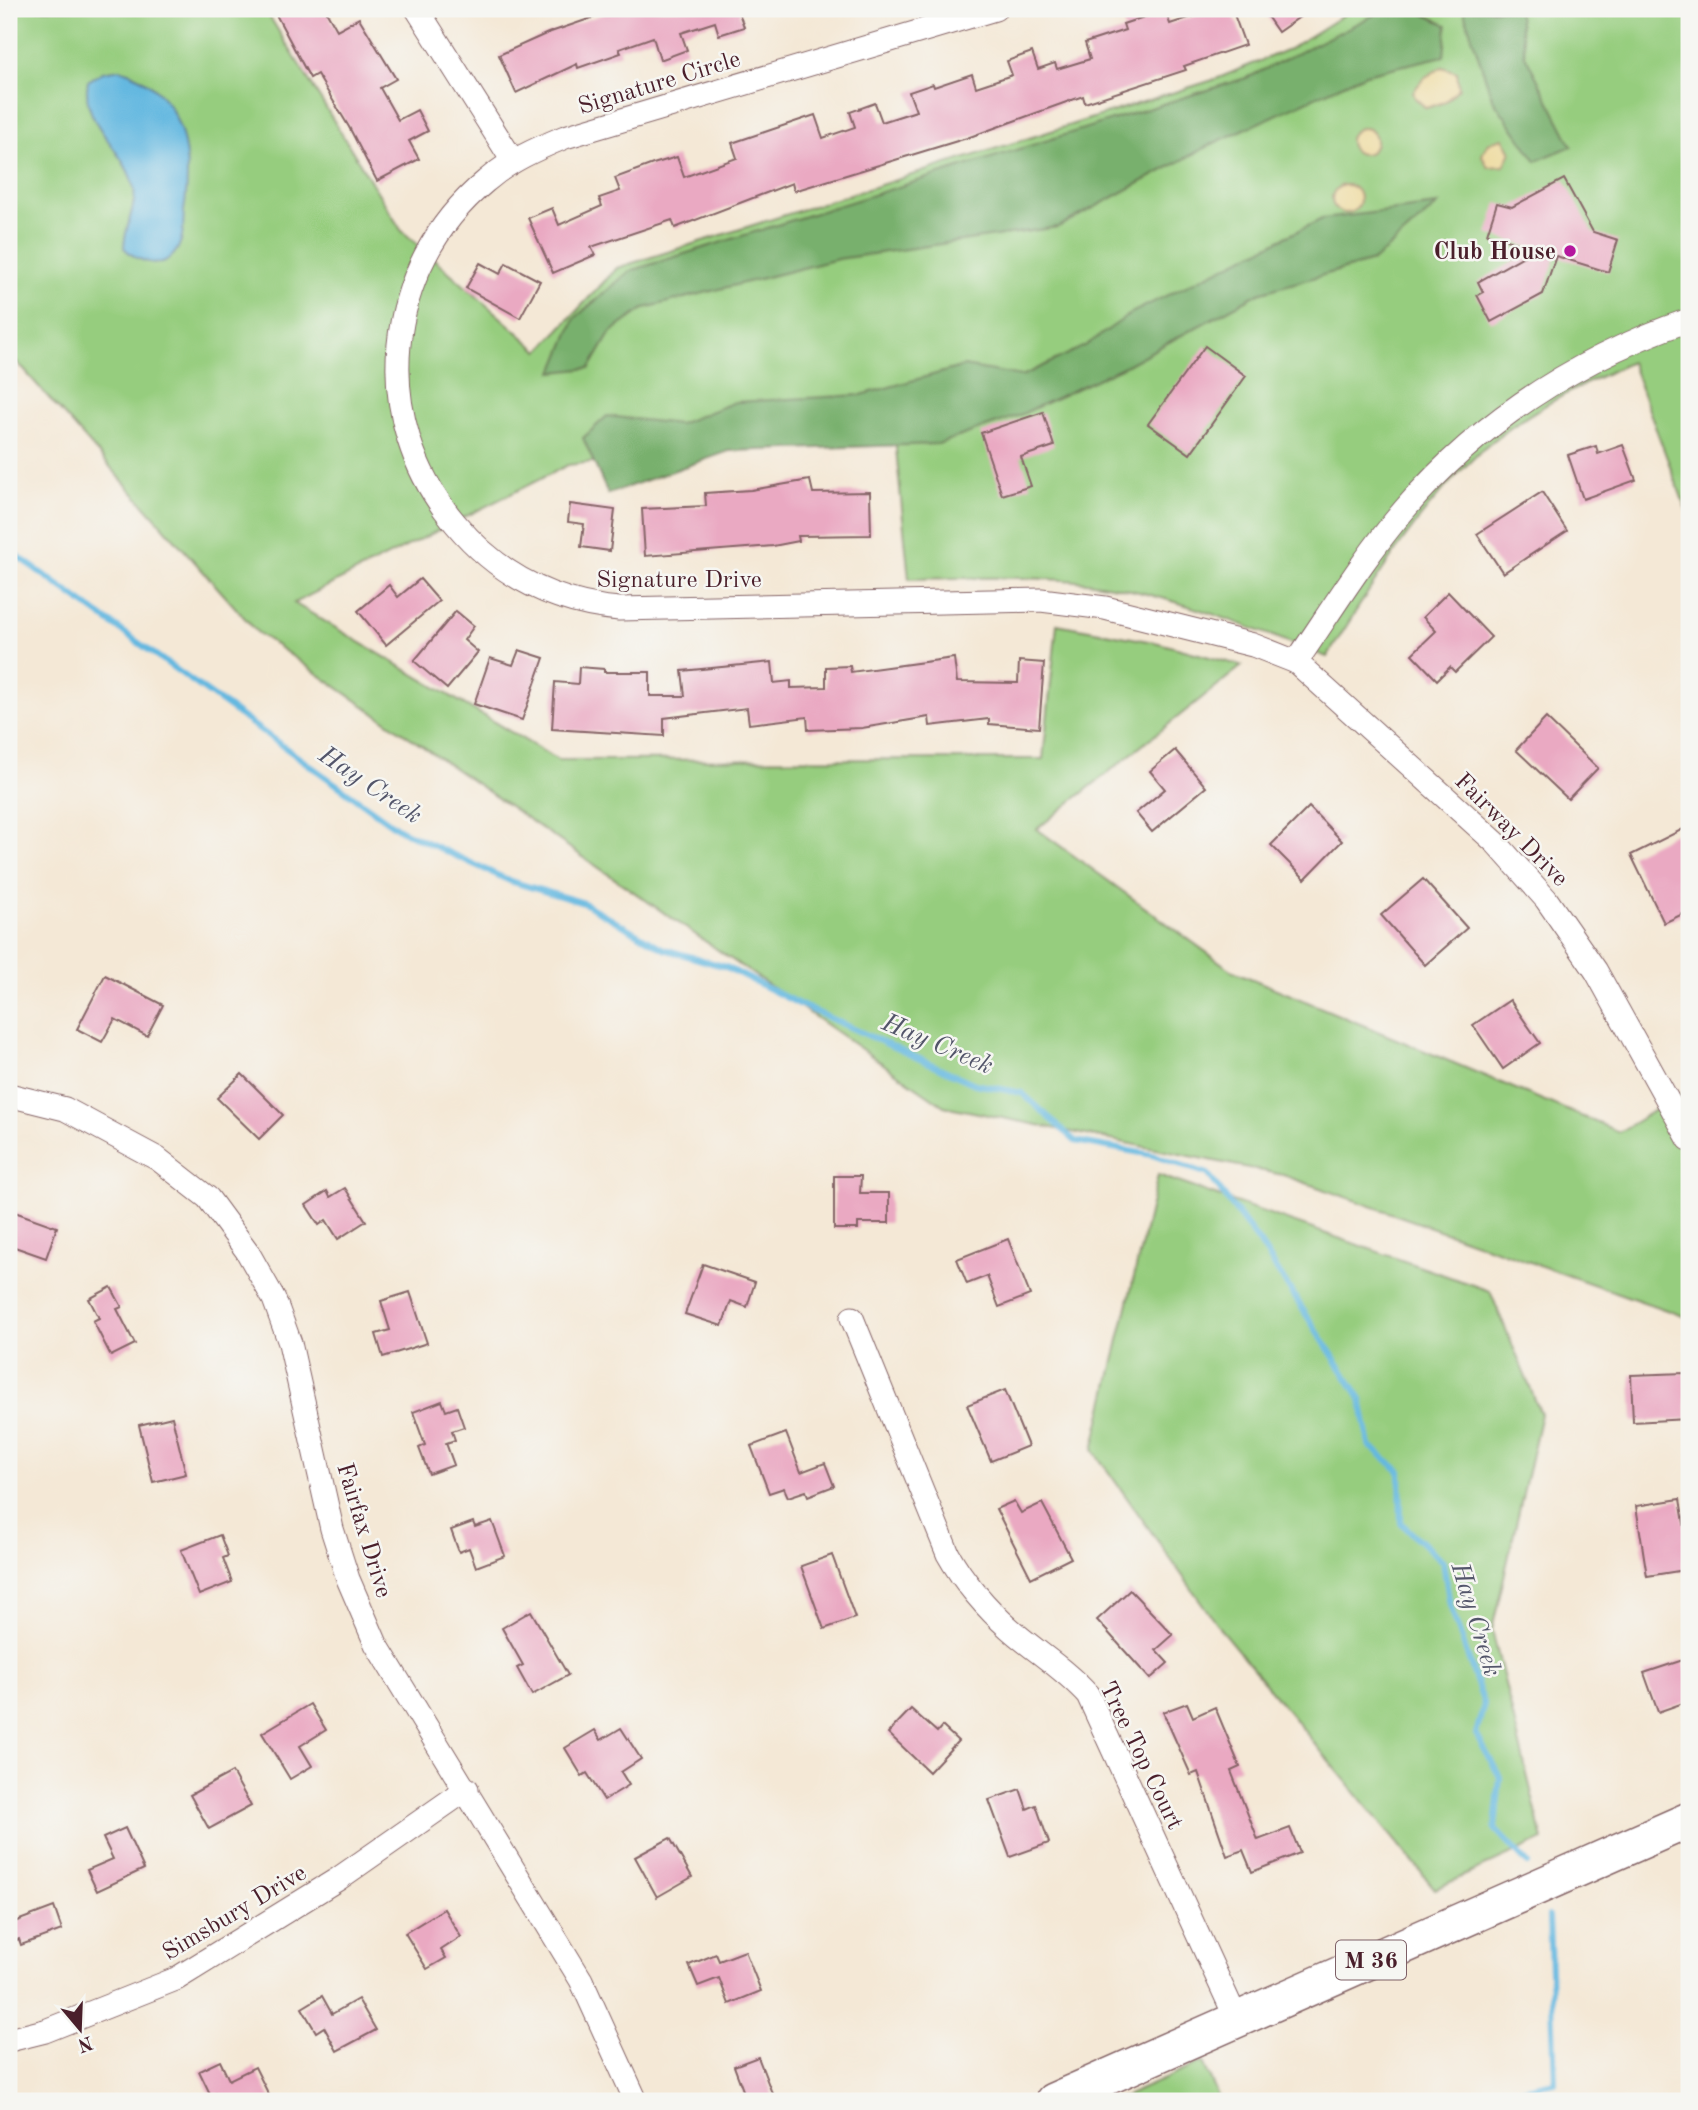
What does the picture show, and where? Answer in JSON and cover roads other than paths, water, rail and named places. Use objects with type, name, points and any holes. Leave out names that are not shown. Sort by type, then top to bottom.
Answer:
[{"type":"main road","name":"M 36","points":[[1053,2101],[1689,1820]]},
{"type":"street","points":[[417,9],[513,161]]},
{"type":"street","name":"Signature Circle","points":[[513,161],[565,137],[995,9]]},
{"type":"street","name":"Signature Drive","points":[[513,161],[465,201],[431,246],[418,272],[404,315],[396,384],[411,450],[429,489],[479,550],[523,582],[569,602],[619,609],[1041,600],[1132,615],[1253,645],[1296,662]]},
{"type":"street","points":[[1296,662],[1378,542],[1429,483],[1472,442],[1522,402],[1580,366],[1646,335],[1689,320]]},
{"type":"street","name":"Fairway Drive","points":[[1296,662],[1496,844],[1546,899],[1596,971],[1689,1139]]},
{"type":"street","name":"Fairfax Drive","points":[[9,1095],[65,1109],[158,1159],[208,1198],[247,1251],[274,1299],[290,1343],[332,1529],[348,1579],[376,1644],[467,1788],[581,1980],[636,2101]]},
{"type":"street","name":"Tree Top Court","points":[[852,1318],[948,1554],[971,1587],[1009,1628],[1067,1673],[1088,1695],[1237,2020]]},
{"type":"street","name":"Simsbury Drive","points":[[9,2040],[46,2031],[176,1979],[338,1880],[467,1788]]},
{"type":"water","points":[[120,69],[141,79],[158,92],[171,108],[185,147],[187,168],[181,239],[173,256],[159,263],[137,258],[124,248],[134,202],[134,189],[122,161],[96,123],[87,96],[88,81],[103,72]]},
{"type":"waterway","name":"Hay Creek","points":[[9,550],[400,830],[510,881],[584,903],[664,949],[726,967],[803,1006],[975,1084],[1022,1093],[1075,1141],[1152,1155],[1208,1174],[1259,1242],[1361,1399],[1370,1446],[1400,1471],[1401,1523],[1443,1562],[1450,1605],[1484,1704],[1476,1734],[1500,1777],[1495,1829],[1528,1864]]},
{"type":"waterway","name":"Hay Creek","points":[[1502,2101],[1525,2088],[1555,2082],[1549,1916]]},
{"type":"place","name":"Club House","points":[[1570,251]]}]
